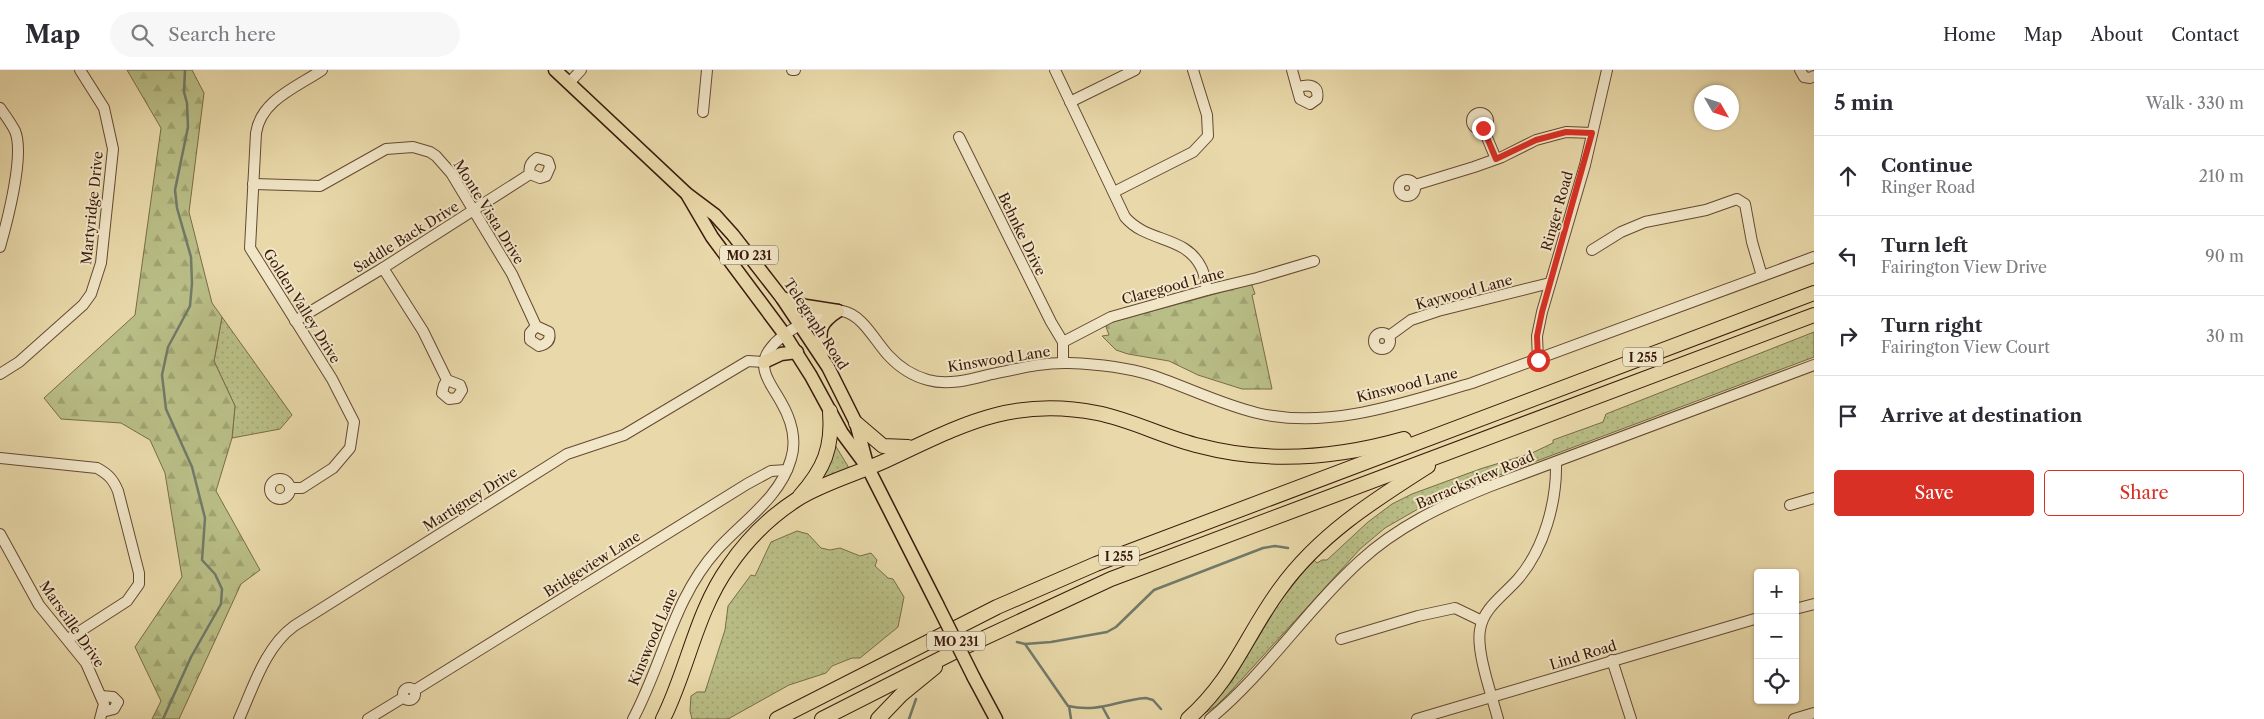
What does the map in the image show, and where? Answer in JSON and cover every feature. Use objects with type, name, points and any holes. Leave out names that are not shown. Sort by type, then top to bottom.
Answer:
[{"type":"highway","name":"I 255","points":[[777,719],[969,621],[1058,580],[1814,293]]},
{"type":"highway","name":"I 255","points":[[822,719],[956,651],[1111,579],[1814,315]]},
{"type":"highway","points":[[797,499],[914,447],[1003,412],[1038,408],[1099,413],[1200,447],[1280,457],[1354,452],[1473,421]]},
{"type":"highway","points":[[663,719],[675,695],[705,606],[721,578],[747,544],[797,499],[817,476],[826,458],[832,427],[830,411]]},
{"type":"highway","points":[[856,423],[884,446],[914,447]]},
{"type":"highway","points":[[1188,719],[1207,702],[1223,682],[1274,598],[1308,554],[1361,509],[1452,450]]},
{"type":"highway","points":[[878,719],[902,694],[956,651]]},
{"type":"main road","name":"Telegraph Road","points":[[555,70],[687,194],[715,215],[782,298],[822,358],[856,423],[868,468]]},
{"type":"main road","name":"Telegraph Road","points":[[687,194],[712,237],[785,335],[842,433],[868,468],[996,719]]},
{"type":"main road","points":[[782,298],[806,306],[838,311]]},
{"type":"main road","points":[[822,358],[820,329],[829,317],[838,311]]},
{"type":"main road","points":[[764,362],[782,354],[796,352]]},
{"type":"street","name":"Martyridge Drive","points":[[0,374],[19,362],[83,305],[92,294],[99,273],[113,149],[104,108],[80,70]]},
{"type":"street","name":"Golden Valley Drive","points":[[290,488],[302,488],[333,468],[350,448],[354,432],[351,414],[340,393],[250,248],[256,133],[261,116],[268,105],[322,70]]},
{"type":"street","points":[[569,83],[581,70]]},
{"type":"street","points":[[703,112],[707,70]]},
{"type":"street","points":[[1055,70],[1125,217],[1134,228],[1173,242],[1195,258],[1202,269],[1207,290]]},
{"type":"street","points":[[1070,102],[1135,70]]},
{"type":"street","points":[[1114,192],[1193,152],[1208,136],[1208,115],[1193,70]]},
{"type":"street","points":[[1292,70],[1297,88]]},
{"type":"street","name":"Ringer Road","points":[[1538,360],[1537,336],[1592,133],[1606,70]]},
{"type":"street","points":[[1800,70],[1804,77],[1810,78],[1814,76]]},
{"type":"street","points":[[0,108],[15,132],[18,146],[8,217],[0,247]]},
{"type":"street","points":[[1483,128],[1496,159]]},
{"type":"street","points":[[1415,185],[1496,159],[1536,140],[1566,132],[1592,133]]},
{"type":"street","name":"Behnke Drive","points":[[959,137],[1050,322],[1063,342]]},
{"type":"street","name":"Monte Vista Drive","points":[[253,184],[320,186],[386,149],[413,147],[436,156],[450,173],[512,274],[536,326]]},
{"type":"street","name":"Saddle Back Drive","points":[[295,320],[383,268],[530,174]]},
{"type":"street","points":[[1592,250],[1620,232],[1644,222],[1689,214],[1737,200],[1745,204],[1747,209],[1752,242],[1762,276]]},
{"type":"street","name":"Kinswood Lane","points":[[838,311],[849,313],[856,318],[897,364],[916,376],[928,380],[959,381],[1037,366],[1064,363],[1100,366],[1150,375],[1234,406],[1260,413],[1294,418],[1335,417],[1422,398],[1472,383],[1814,257]]},
{"type":"street","name":"Claregood Lane","points":[[1063,342],[1111,317],[1314,261]]},
{"type":"street","points":[[383,268],[423,331],[447,380]]},
{"type":"street","name":"Kaywood Lane","points":[[1389,336],[1411,320],[1438,311],[1550,283]]},
{"type":"street","points":[[764,362],[770,348],[785,335],[823,313],[838,311]]},
{"type":"street","points":[[1063,342],[1064,363]]},
{"type":"street","name":"Martigney Drive","points":[[238,719],[272,649],[285,633],[294,626],[567,454],[624,435],[748,361],[764,362]]},
{"type":"street","name":"Kinswood Lane","points":[[632,719],[651,679],[675,616],[694,580],[717,550],[770,497],[787,470],[793,455],[791,427],[782,403],[764,374],[764,362]]},
{"type":"street","name":"Barracksview Road","points":[[1210,719],[1239,693],[1338,583],[1376,547],[1414,521],[1435,510],[1556,462],[1814,365]]},
{"type":"street","points":[[0,458],[97,468],[107,473],[114,481],[118,491],[139,574],[139,584],[127,601],[68,639]]},
{"type":"street","points":[[1498,719],[1480,649],[1479,633],[1482,621],[1488,611],[1519,578],[1534,554],[1548,519],[1552,502],[1556,462]]},
{"type":"street","name":"Bridgeview Lane","points":[[368,719],[404,697],[409,700],[413,699],[416,695],[415,690],[747,484],[771,471],[787,470]]},
{"type":"street","points":[[1790,505],[1814,498]]},
{"type":"street","name":"Marseille Drive","points":[[0,534],[39,605],[86,664],[102,708]]},
{"type":"street","points":[[1799,608],[1814,604]]},
{"type":"street","points":[[1341,639],[1418,616],[1454,608],[1482,621]]},
{"type":"street","name":"Lind Road","points":[[1419,719],[1754,619]]},
{"type":"street","points":[[1612,660],[1631,719]]},
{"type":"street","points":[[1794,719],[1814,713]]},
{"type":"green space","points":[[127,70],[192,70],[204,93],[189,212],[212,303],[222,317],[214,361],[235,406],[232,438],[216,491],[260,570],[241,584],[179,719],[152,719],[161,701],[135,647],[182,577],[165,473],[150,440],[121,423],[61,419],[44,398],[135,315],[161,128]]},
{"type":"green space","points":[[1252,285],[1255,294],[1252,295],[1272,389],[1242,389],[1198,375],[1169,361],[1128,354],[1116,350],[1102,336],[1109,335],[1105,324]]},
{"type":"green space","points":[[222,317],[292,415],[280,429],[232,438],[235,406],[214,361]]},
{"type":"green space","points":[[1814,332],[1814,357],[1434,500],[1385,528],[1360,549],[1232,690],[1216,706],[1196,719],[1232,681],[1279,603],[1313,559],[1317,563],[1327,560],[1368,522],[1392,504],[1412,494],[1480,469],[1532,453],[1553,443],[1553,440],[1603,422],[1606,414]]},
{"type":"green space","points":[[835,445],[849,468],[820,482],[829,466]]},
{"type":"green space","points":[[797,531],[808,534],[821,548],[830,550],[840,548],[860,556],[871,553],[877,560],[875,566],[888,578],[893,579],[904,597],[898,627],[860,658],[852,658],[832,666],[826,673],[789,685],[728,719],[692,719],[690,711],[691,696],[697,692],[705,692],[725,630],[728,606],[751,575],[755,576],[771,542]]},
{"type":"waterway","points":[[163,719],[191,657],[221,604],[222,589],[215,574],[202,560],[205,518],[192,467],[166,409],[162,375],[168,347],[190,306],[192,283],[191,257],[177,208],[175,190],[188,127],[187,103],[184,92],[185,70]]},
{"type":"waterway","points":[[1025,644],[1051,642],[1107,632],[1116,627],[1154,590],[1263,548],[1275,546],[1288,548]]},
{"type":"waterway","points":[[1017,642],[1025,644],[1068,706],[1079,708],[1099,707],[1146,698],[1153,700],[1161,709]]},
{"type":"waterway","points":[[909,719],[916,699]]},
{"type":"waterway","points":[[1069,706],[1071,719]]},
{"type":"waterway","points":[[1103,708],[1109,719]]},
{"type":"route","points":[[1483,128],[1496,159],[1536,140],[1566,132],[1592,133],[1542,312],[1537,336],[1538,360]]}]
